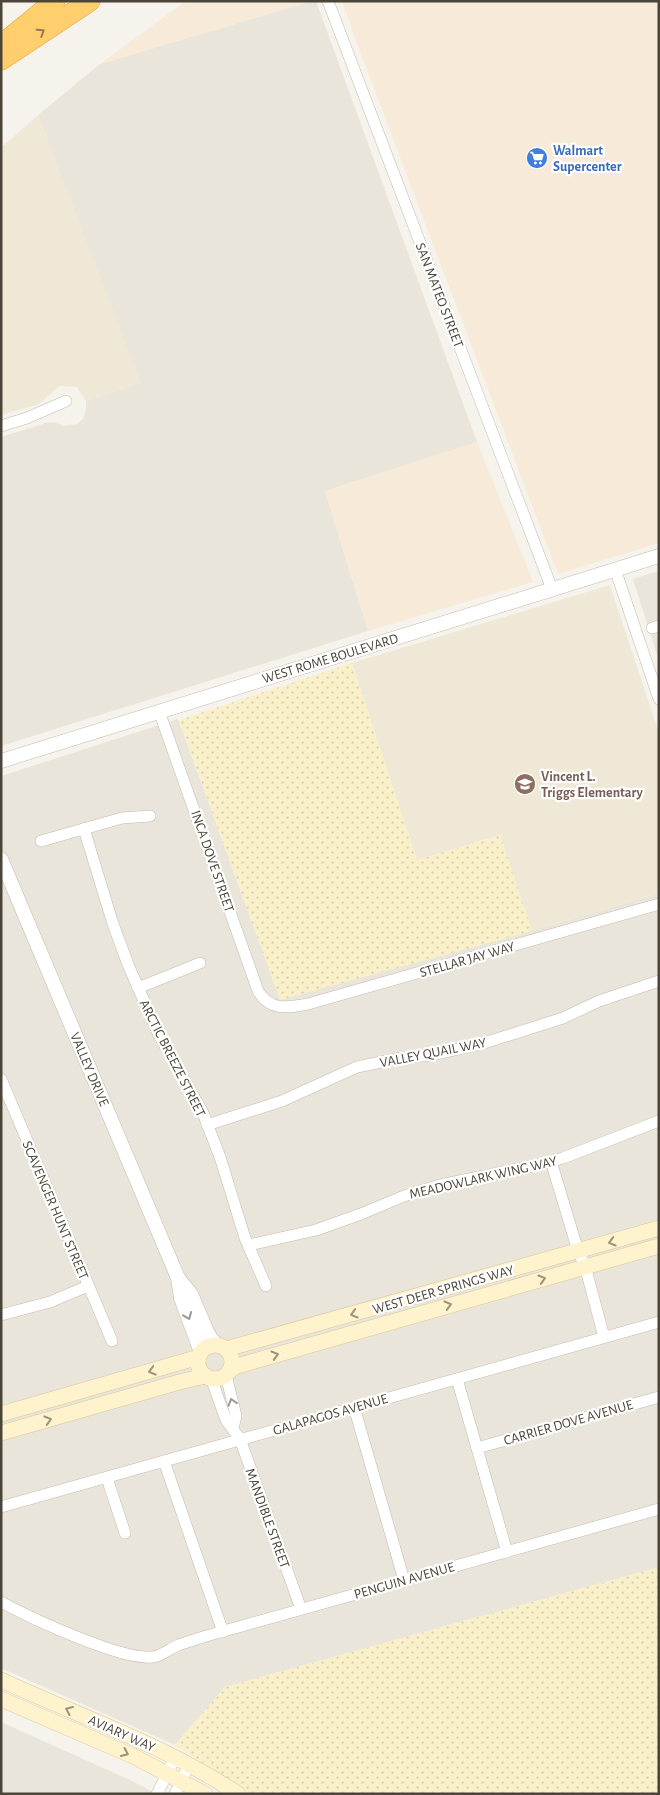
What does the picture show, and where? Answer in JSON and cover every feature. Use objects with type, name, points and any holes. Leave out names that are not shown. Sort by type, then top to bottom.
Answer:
[{"type":"highway","points":[[1,45],[55,1]]},
{"type":"highway","points":[[1,60],[90,1]]},
{"type":"main road","name":"WEST DEER SPRINGS WAY","points":[[228,1372],[237,1366],[582,1259],[659,1228]]},
{"type":"main road","name":"WEST DEER SPRINGS WAY","points":[[221,1347],[582,1259],[659,1246]]},
{"type":"main road","points":[[1,1433],[194,1378],[208,1377],[216,1379],[228,1372],[232,1359],[221,1347],[205,1348],[200,1355],[199,1368],[208,1377]]},
{"type":"main road","points":[[1,1414],[200,1355]]},
{"type":"main road","name":"AVIARY WAY","points":[[1,1680],[112,1727],[189,1765],[238,1794]]},
{"type":"main road","name":"AVIARY WAY","points":[[1,1699],[135,1757],[167,1773],[179,1787],[205,1794]]},
{"type":"street","name":"SAN MATEO STREET","points":[[328,1],[552,589]]},
{"type":"street","points":[[1,426],[27,418],[66,401]]},
{"type":"street","name":"WEST ROME BOULEVARD","points":[[1,761],[659,556]]},
{"type":"street","points":[[615,569],[659,699]]},
{"type":"street","name":"INCA DOVE STREET","points":[[159,711],[258,991],[263,999],[274,1005]]},
{"type":"street","points":[[41,841],[122,818],[150,816]]},
{"type":"street","name":"ARCTIC BREEZE STREET","points":[[84,829],[113,924],[138,988],[159,1035],[196,1100],[207,1125],[220,1157],[238,1219],[266,1286]]},
{"type":"street","name":"VALLEY DRIVE","points":[[1,859],[178,1278],[181,1298],[200,1355]]},
{"type":"street","name":"STELLAR JAY WAY","points":[[274,1005],[283,1007],[308,1004],[659,904]]},
{"type":"street","points":[[138,988],[200,963]]},
{"type":"street","name":"VALLEY QUAIL WAY","points":[[207,1125],[282,1101],[357,1067],[401,1058],[432,1055],[481,1044],[563,1018],[607,998],[659,981]]},
{"type":"street","name":"SCAVENGER HUNT STREET","points":[[1,1079],[112,1341]]},
{"type":"street","name":"MEADOWLARK WING WAY","points":[[249,1245],[316,1230],[404,1196],[440,1185],[551,1161],[578,1153],[614,1137],[659,1121]]},
{"type":"street","points":[[551,1161],[604,1337]]},
{"type":"street","name":"VALLEY DRIVE","points":[[178,1278],[191,1294],[208,1334],[221,1347]]},
{"type":"street","points":[[1,1315],[50,1302],[88,1286]]},
{"type":"street","name":"GALAPAGOS AVENUE","points":[[1,1507],[659,1322]]},
{"type":"street","points":[[228,1372],[236,1416],[233,1428]]},
{"type":"street","name":"MANDIBLE STREET","points":[[208,1377],[226,1420],[240,1440],[301,1609]]},
{"type":"street","points":[[457,1379],[507,1552]]},
{"type":"street","name":"CARRIER DOVE AVENUE","points":[[477,1448],[659,1397]]},
{"type":"street","points":[[354,1408],[404,1580]]},
{"type":"street","points":[[164,1461],[222,1632]]},
{"type":"street","points":[[107,1478],[125,1533]]},
{"type":"street","name":"PENGUIN AVENUE","points":[[1,1602],[95,1644],[115,1651],[141,1657],[151,1657],[158,1656],[177,1646],[222,1632],[659,1509]]},
{"type":"street","points":[[157,1794],[175,1758]]},
{"type":"street","points":[[179,1787],[189,1765]]},
{"type":"shaded area","points":[[186,1],[312,1],[100,64]]},
{"type":"shaded area","points":[[316,1],[477,442],[325,491],[368,631],[1,746],[1,437],[46,423],[53,422],[64,426],[77,424],[83,419],[86,401],[140,383],[38,115],[100,64]]},
{"type":"shaded area","points":[[342,1],[659,1],[659,543],[558,574]]},
{"type":"shaded area","points":[[38,115],[141,383],[86,401],[77,387],[59,386],[39,404],[1,415],[1,148]]},
{"type":"shaded area","points":[[477,442],[533,582],[368,631],[325,491]]},
{"type":"shaded area","points":[[659,571],[659,661],[633,579]]},
{"type":"shaded area","name":"Vincent L. Triggs Elementary","points":[[610,585],[659,733],[659,893],[532,931],[500,835],[417,860],[352,663]]},
{"type":"shaded area","points":[[178,719],[280,999],[532,931],[659,893],[659,1567],[225,1687],[175,1745],[1,1668],[1,776]]},
{"type":"shaded area","points":[[1,1722],[130,1780],[157,1794],[1,1794]]},
{"type":"sand","points":[[352,663],[417,860],[500,835],[532,931],[280,1000],[179,720]]},
{"type":"sand","points":[[659,1567],[659,1794],[251,1794],[175,1745],[225,1687]]},
{"type":"place","name":"Walmart Supercenter","points":[[537,158]]},
{"type":"place","name":"Vincent L. Triggs Elementary","points":[[525,784]]}]
